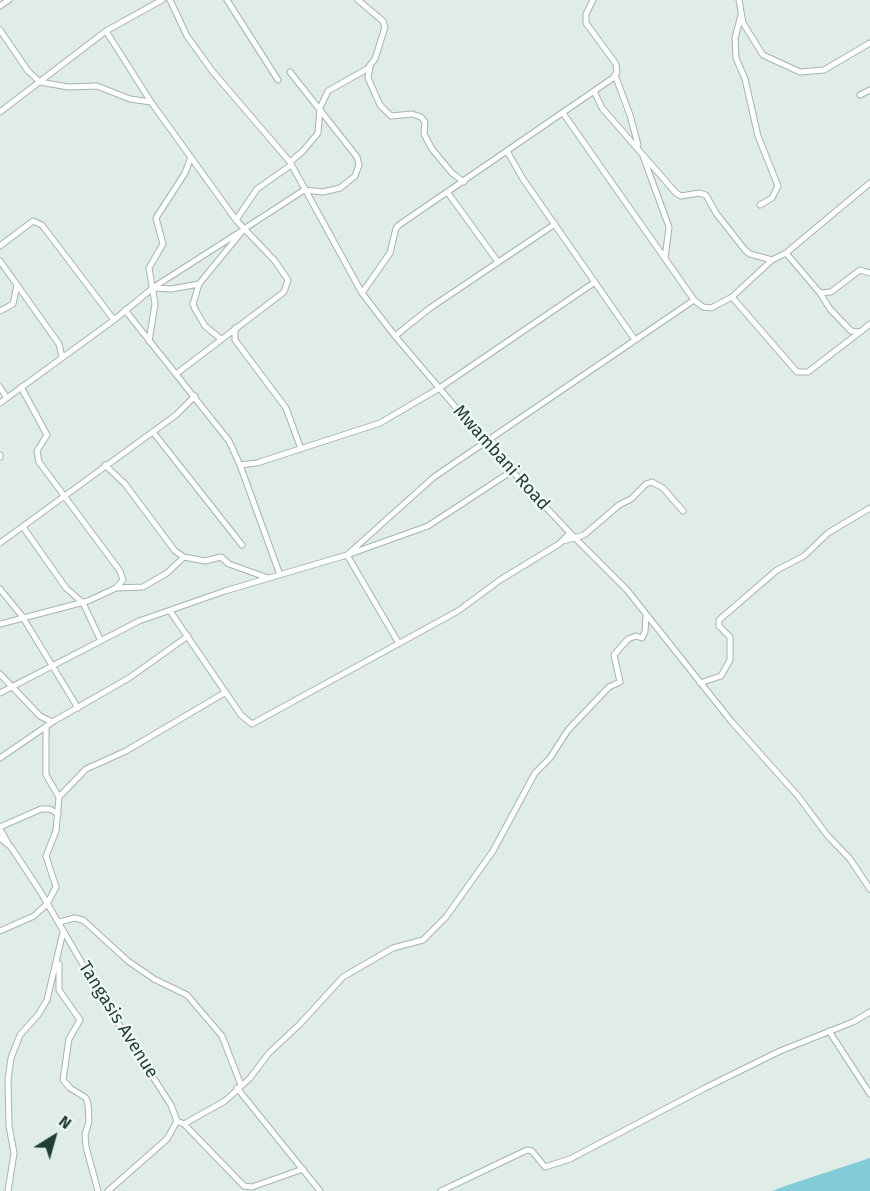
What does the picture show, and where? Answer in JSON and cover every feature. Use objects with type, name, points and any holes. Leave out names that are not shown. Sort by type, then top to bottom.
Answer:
[{"type":"street","points":[[0,6],[9,0]]},
{"type":"street","points":[[0,112],[106,31],[162,0]]},
{"type":"street","name":"Mwambani Road","points":[[170,0],[188,36],[213,72],[291,163],[362,293],[395,336],[486,443],[627,590],[700,683],[798,796],[826,835],[850,859],[870,889]]},
{"type":"street","points":[[227,0],[278,80]]},
{"type":"street","points":[[358,0],[383,21],[385,27],[368,75],[380,105],[391,116],[412,114],[421,117],[425,122],[424,134],[432,149],[452,173],[464,182]]},
{"type":"street","points":[[739,0],[743,23],[763,55],[800,72],[824,70],[870,43]]},
{"type":"street","points":[[594,1],[586,14],[586,23],[615,64],[615,75],[630,115],[638,147],[650,171],[669,226],[665,258]]},
{"type":"street","points":[[741,15],[735,38],[736,58],[745,79],[758,136],[768,163],[777,177],[778,186],[772,198],[760,205]]},
{"type":"street","points":[[0,30],[28,71],[40,82],[69,87],[97,86],[130,99],[151,102]]},
{"type":"street","points":[[106,31],[151,102],[236,220],[282,270],[288,280],[288,287],[269,305],[176,374]]},
{"type":"street","points":[[236,220],[257,189],[291,163],[318,133],[324,96],[330,89],[371,66]]},
{"type":"street","points":[[0,403],[114,320],[153,287],[304,190],[323,192],[340,188],[355,176],[359,165],[357,157],[321,108],[290,72]]},
{"type":"street","points":[[362,293],[390,253],[396,228],[563,114],[615,75]]},
{"type":"street","points":[[594,90],[602,108],[678,195],[706,195],[716,213],[745,250],[750,254],[772,260]]},
{"type":"street","points":[[860,95],[870,90]]},
{"type":"street","points":[[0,106],[9,106]]},
{"type":"street","points":[[563,114],[694,300],[711,308],[732,297],[772,260],[786,253],[870,183]]},
{"type":"street","points":[[507,151],[523,179],[635,340]]},
{"type":"street","points":[[149,341],[155,304],[149,268],[163,240],[156,218],[185,173],[191,157]]},
{"type":"street","points":[[448,193],[498,262]]},
{"type":"street","points":[[0,246],[33,221],[42,225],[114,320]]},
{"type":"street","points":[[395,336],[555,224]]},
{"type":"street","points":[[221,339],[205,326],[194,304],[199,284],[244,229]]},
{"type":"street","points":[[786,253],[820,293],[830,309],[851,331],[860,332]]},
{"type":"street","points":[[0,261],[58,344],[62,357]]},
{"type":"street","points":[[820,293],[831,292],[870,264]]},
{"type":"street","points":[[860,270],[870,273]]},
{"type":"street","points":[[240,465],[257,463],[380,423],[438,389],[595,282]]},
{"type":"street","points":[[0,311],[13,304],[17,284]]},
{"type":"street","points":[[153,287],[171,289],[199,284]]},
{"type":"street","points":[[732,297],[797,372],[808,372],[870,324]]},
{"type":"street","points":[[347,555],[435,477],[694,300]]},
{"type":"street","points":[[125,310],[229,441],[280,575]]},
{"type":"street","points":[[235,328],[235,340],[286,408],[302,449]]},
{"type":"street","points":[[58,344],[71,351]]},
{"type":"street","points":[[0,387],[6,397]]},
{"type":"street","points":[[0,624],[22,616],[84,603],[122,584],[123,577],[39,462],[37,451],[47,435],[21,387]]},
{"type":"street","points":[[0,543],[176,415],[195,396]]},
{"type":"street","points":[[153,432],[242,545]]},
{"type":"street","points":[[105,465],[125,484],[175,551],[184,557],[206,561],[221,557],[230,564],[268,578]]},
{"type":"street","points":[[0,693],[100,639],[180,606],[347,555],[428,526],[512,471]]},
{"type":"street","points":[[563,541],[584,535],[619,505],[631,499],[646,483],[652,482],[663,488],[683,511]]},
{"type":"street","points":[[700,683],[721,676],[730,660],[730,637],[719,626],[719,620],[777,570],[804,556],[828,533],[870,508]]},
{"type":"street","points":[[23,527],[66,588],[84,603],[100,639]]},
{"type":"street","points":[[170,611],[241,715],[252,724],[458,610],[500,580],[563,541],[570,533]]},
{"type":"street","points":[[347,555],[398,642]]},
{"type":"street","points":[[116,588],[143,587],[167,573],[184,557]]},
{"type":"street","points":[[0,589],[22,616],[78,708]]},
{"type":"street","points":[[179,621],[180,606]]},
{"type":"street","points":[[108,1191],[167,1139],[181,1122],[225,1101],[250,1078],[269,1053],[300,1024],[344,976],[393,948],[423,940],[447,917],[493,850],[529,787],[534,772],[550,758],[568,730],[609,687],[620,682],[614,655],[628,639],[636,636],[642,638],[645,632],[646,615]]},
{"type":"street","points":[[0,758],[46,726],[129,678],[188,636]]},
{"type":"street","points":[[0,674],[40,716],[54,722]]},
{"type":"street","points":[[59,797],[86,769],[126,751],[226,692]]},
{"type":"street","points":[[0,931],[34,916],[47,904],[57,887],[46,856],[56,831],[59,797],[46,775],[46,726]]},
{"type":"street","points":[[11,847],[0,828],[41,809],[50,809],[58,814]]},
{"type":"street","name":"Tangasis Avenue","points":[[0,838],[11,847],[59,922],[181,1122],[244,1186],[252,1187],[268,1183],[303,1169]]},
{"type":"street","points":[[59,922],[75,918],[83,921],[128,961],[154,979],[187,995],[222,1036],[239,1086],[273,1136],[320,1191]]},
{"type":"street","points":[[8,1191],[14,1153],[8,1091],[11,1058],[20,1035],[38,1015],[47,1000],[59,958],[63,932]]},
{"type":"street","points":[[59,958],[59,990],[80,1020],[69,1039],[63,1080],[70,1088],[86,1098],[88,1104],[86,1147],[98,1191]]},
{"type":"street","points":[[441,1191],[527,1150],[532,1151],[545,1167],[570,1159],[705,1088],[829,1030],[853,1022],[870,1012]]},
{"type":"street","points":[[829,1030],[870,1094]]},
{"type":"water","points":[[870,1158],[870,1191],[772,1191],[788,1185]]}]
